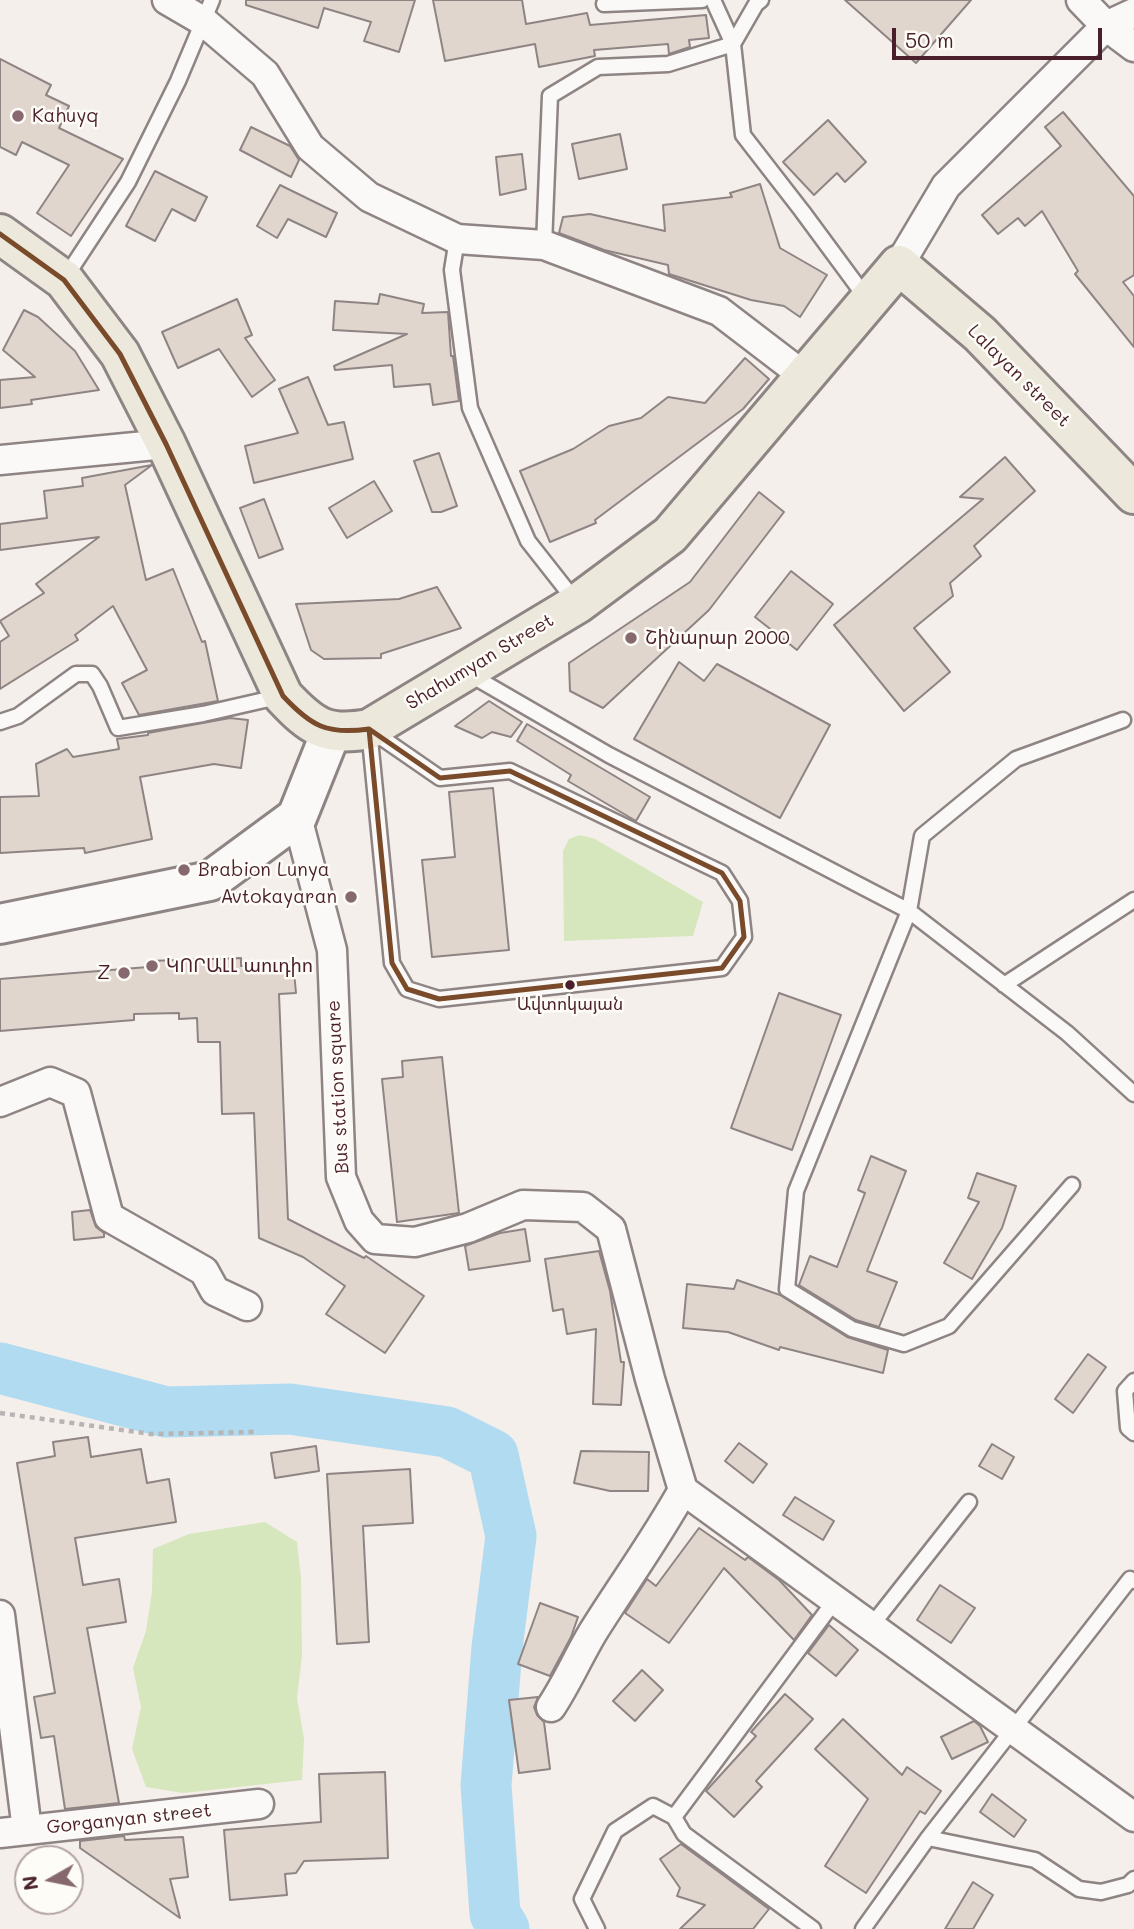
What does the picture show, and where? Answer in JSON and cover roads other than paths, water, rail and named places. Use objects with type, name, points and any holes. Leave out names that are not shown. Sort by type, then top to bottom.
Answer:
[{"type":"highway","points":[[0,234],[64,279],[120,354],[166,443],[282,696],[304,719],[331,732]]},
{"type":"highway","name":"Shahumyan Street","points":[[331,732],[350,733],[369,729],[577,604],[670,535],[899,265]]},
{"type":"highway","name":"Lalayan street","points":[[899,265],[980,334],[1134,494]]},
{"type":"street","points":[[167,0],[208,10],[265,74],[310,147],[369,197],[457,239],[544,245],[719,311],[804,376]]},
{"type":"street","points":[[1081,0],[1106,26],[1134,47]]},
{"type":"street","points":[[899,265],[946,186],[1106,26],[1134,13]]},
{"type":"street","points":[[0,460],[166,443]]},
{"type":"street","points":[[0,924],[210,881],[298,817],[331,732]]},
{"type":"street","name":"Bus station square","points":[[298,817],[332,950],[341,1177],[359,1221],[375,1239],[415,1242],[468,1228],[523,1205],[583,1207],[611,1229],[682,1490]]},
{"type":"street","points":[[0,1102],[50,1082],[76,1093],[109,1217],[204,1271],[215,1291],[247,1306]]},
{"type":"street","points":[[551,1707],[592,1635],[671,1512],[682,1490],[1134,1817]]},
{"type":"street","points":[[0,1615],[14,1832]]},
{"type":"street","name":"Gorganyan street","points":[[14,1832],[259,1804]]},
{"type":"lane","points":[[604,4],[702,0]]},
{"type":"lane","points":[[713,0],[733,44],[743,135],[867,300]]},
{"type":"lane","points":[[544,245],[550,96],[598,67],[668,64],[733,44],[761,0]]},
{"type":"lane","points":[[64,279],[128,182],[178,81],[208,10]]},
{"type":"lane","points":[[457,239],[453,270],[470,408],[528,541],[577,604]]},
{"type":"lane","points":[[464,671],[609,755],[909,911],[1067,1033],[1134,1094]]},
{"type":"lane","points":[[0,722],[19,716],[76,674],[92,674],[118,728],[203,714],[282,696]]},
{"type":"lane","points":[[1072,1185],[949,1325],[904,1344],[852,1329],[787,1289],[796,1191],[909,911],[922,836],[1016,759],[1123,719]]},
{"type":"lane","points":[[369,729],[440,778],[510,771],[722,873],[740,901],[744,937],[722,968],[439,999],[407,989],[392,963],[369,729]]},
{"type":"lane","points":[[1004,985],[1134,900]]},
{"type":"lane","points":[[1134,1381],[1125,1391],[1128,1428],[1134,1433]]},
{"type":"lane","points":[[872,1625],[969,1502]]},
{"type":"lane","points":[[863,1929],[928,1839],[1130,1579],[1134,1581]]},
{"type":"lane","points":[[674,1817],[836,1599]]},
{"type":"lane","points":[[597,1929],[582,1899],[615,1831],[653,1806],[674,1817],[684,1834],[813,1929]]},
{"type":"lane","points":[[928,1839],[1035,1860],[1079,1889],[1101,1892],[1128,1885],[1134,1879]]},
{"type":"waterway","points":[[0,1368],[166,1412],[290,1409],[447,1432],[493,1455],[511,1536],[497,1648],[486,1785],[495,1914],[504,1929]]},
{"type":"place","name":"Kahuyq","points":[[18,116]]},
{"type":"place","name":"Շինարար 2000","points":[[631,638]]},
{"type":"place","name":"Brabion Lunya","points":[[184,870]]},
{"type":"place","name":"Avtokayaran","points":[[351,897]]},
{"type":"place","name":"ԿՈՐԱԼԼ աուդիո","points":[[152,966]]},
{"type":"place","name":"Z","points":[[124,973]]},
{"type":"place","name":"Ավտոկայան","points":[[570,985]]}]
